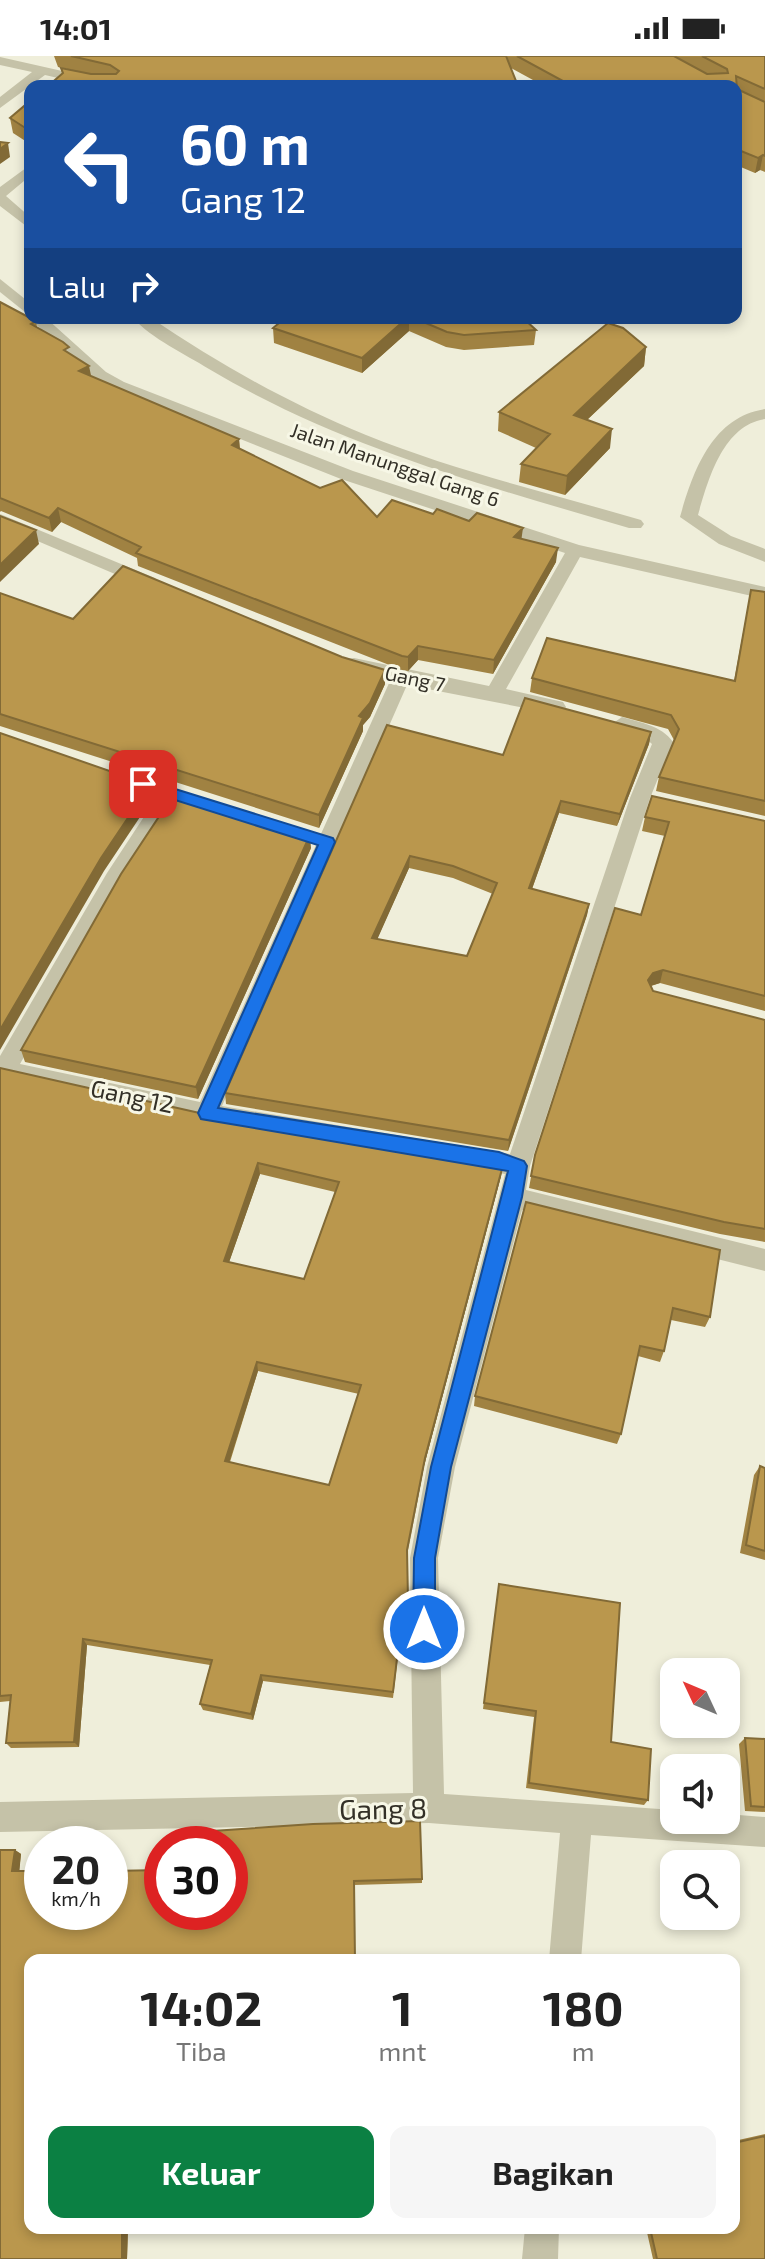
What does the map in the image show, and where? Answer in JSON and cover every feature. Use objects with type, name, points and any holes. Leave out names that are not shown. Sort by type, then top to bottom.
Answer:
[{"type":"street","points":[[0,61],[86,80]]},
{"type":"street","points":[[30,80],[43,70]]},
{"type":"street","points":[[0,104],[24,85]]},
{"type":"street","points":[[24,175],[0,197],[24,219]]},
{"type":"street","points":[[0,284],[24,306]]},
{"type":"street","name":"Jalan Manunggal Gang 6","points":[[44,324],[100,375],[118,385],[347,475],[575,550],[765,593]]},
{"type":"street","points":[[149,324],[186,350],[262,392],[368,441],[635,524]]},
{"type":"street","points":[[765,414],[757,413],[727,431],[697,484],[689,517],[725,540],[765,556]]},
{"type":"street","points":[[0,519],[173,592]]},
{"type":"street","points":[[495,692],[575,550]]},
{"type":"street","name":"Gang 7","points":[[336,658],[400,679],[495,692],[578,712]]},
{"type":"street","points":[[207,1113],[320,840],[400,679]]},
{"type":"street","points":[[429,1808],[424,1558],[441,1467],[513,1197],[518,1166],[640,798],[663,742],[660,737],[607,720]]},
{"type":"street","points":[[95,768],[224,811]]},
{"type":"street","points":[[2,1070],[114,879],[170,794]]},
{"type":"street","points":[[640,798],[667,804]]},
{"type":"street","name":"Gang 12","points":[[2,1070],[207,1113],[499,1160],[518,1166]]},
{"type":"street","points":[[513,1197],[765,1260]]},
{"type":"street","name":"Gang 8","points":[[0,1817],[429,1808],[765,1832]]},
{"type":"street","points":[[566,1954],[577,1818]]},
{"type":"street","points":[[540,2259],[542,2234]]},
{"type":"building","points":[[71,56],[506,56],[516,80],[55,80],[63,73],[61,68],[91,74],[116,74],[119,71],[110,65]]},
{"type":"building","points":[[517,56],[674,56],[707,74],[728,73],[727,69],[702,56],[765,56],[765,89],[736,76],[736,80],[561,80]]},
{"type":"building","points":[[742,91],[765,102],[765,156],[758,158],[742,151]]},
{"type":"building","points":[[24,106],[24,127],[10,118]]},
{"type":"building","points":[[0,302],[24,315],[24,324],[31,324],[69,347],[64,350],[89,366],[79,371],[239,439],[232,445],[320,488],[342,480],[377,517],[392,500],[433,514],[437,509],[469,521],[477,513],[523,528],[514,537],[558,548],[494,660],[418,646],[408,657],[136,553],[141,547],[58,508],[49,518],[0,498]]},
{"type":"building","points":[[278,324],[400,324],[362,358],[273,328]]},
{"type":"building","points":[[428,324],[530,324],[536,330],[464,335]]},
{"type":"building","points":[[607,324],[623,328],[646,347],[574,415],[612,429],[567,476],[521,464],[550,434],[499,412]]},
{"type":"building","points":[[0,516],[36,530],[0,565]]},
{"type":"building","points":[[123,566],[342,657],[385,670],[370,703],[359,716],[363,718],[319,815],[0,714],[0,593],[73,619]]},
{"type":"building","points":[[751,590],[765,592],[765,801],[659,777],[679,729],[671,715],[532,678],[547,638],[735,681]]},
{"type":"building","points":[[525,698],[651,732],[620,814],[561,801],[529,888],[589,904],[509,1140],[225,1093],[387,725],[503,755]],"holes":[[[410,856],[453,866],[497,883],[467,956],[372,938]]]},
{"type":"building","points":[[0,733],[150,785],[101,858],[0,1030]]},
{"type":"building","points":[[174,794],[310,835],[196,1087],[21,1050],[121,874]]},
{"type":"building","points":[[652,796],[765,821],[765,996],[663,970],[653,973],[648,980],[653,991],[765,1020],[765,1229],[531,1176],[535,1155],[615,908],[641,915],[669,822],[645,817]]},
{"type":"building","points":[[0,1068],[204,1114],[503,1165],[425,1458],[407,1550],[408,1600],[407,1609],[403,1608],[393,1692],[261,1675],[251,1714],[200,1704],[212,1660],[83,1639],[74,1742],[6,1743],[11,1695],[0,1696]],"holes":[[[258,1163],[339,1182],[304,1279],[224,1261]],[[257,1362],[361,1385],[329,1485],[225,1461]]]},
{"type":"building","points":[[526,1202],[720,1250],[710,1317],[673,1308],[664,1351],[640,1346],[621,1434],[475,1396]]},
{"type":"building","points":[[760,1466],[765,1468],[765,1551],[746,1545]]},
{"type":"building","points":[[499,1584],[620,1603],[611,1742],[651,1749],[648,1800],[529,1783],[536,1711],[484,1703]]},
{"type":"building","points":[[745,1738],[765,1739],[765,1807],[751,1806]]},
{"type":"building","points":[[420,1821],[422,1879],[354,1881],[355,1954],[24,1954],[24,2234],[122,2234],[122,2259],[0,2259],[0,1850],[15,1850],[12,1871],[24,1871],[24,1930],[128,1930],[128,1871],[144,1870],[144,1930],[248,1930],[248,1829]]},
{"type":"building","points":[[765,2136],[765,2259],[657,2259],[651,2234],[740,2234],[740,2142]]},
{"type":"route","points":[[143,784],[328,842],[207,1113],[499,1160],[518,1166],[513,1197],[441,1467],[424,1558],[424,1629]]}]
